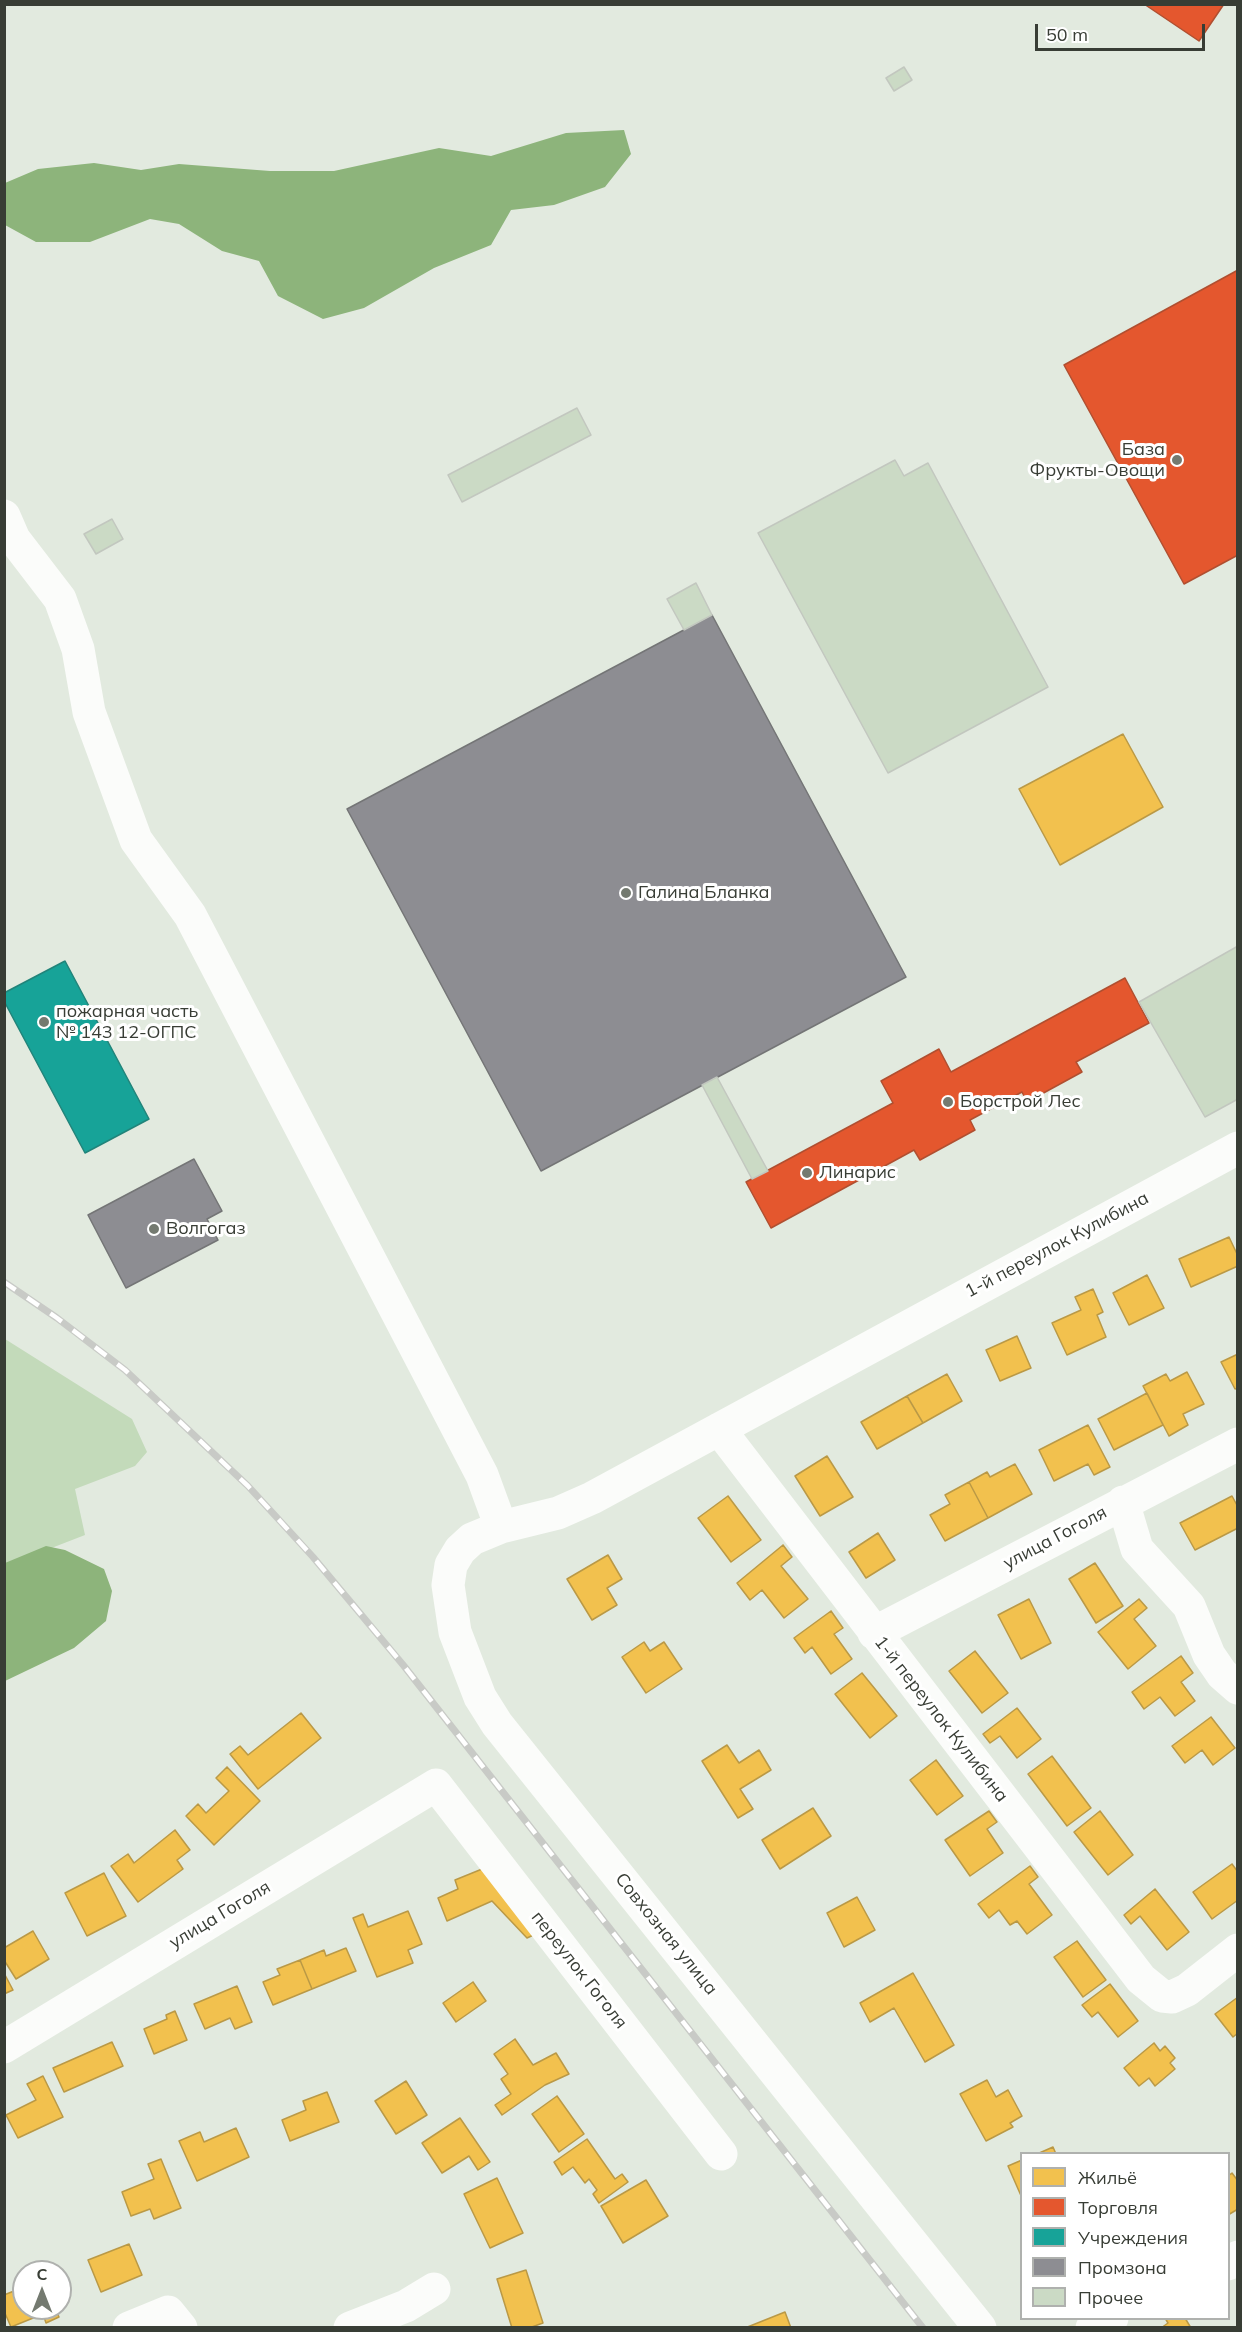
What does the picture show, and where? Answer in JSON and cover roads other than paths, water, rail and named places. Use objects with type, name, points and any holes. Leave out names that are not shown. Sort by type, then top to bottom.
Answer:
[{"type":"street","points":[[4,516],[14,539],[60,598],[78,650],[89,712],[136,840],[190,915],[431,1374],[482,1475],[501,1527]]},
{"type":"street","name":"1-й переулок Кулибина","points":[[501,1527],[567,1509],[1238,1148]]},
{"type":"street","name":"1-й переулок Кулибина","points":[[719,1429],[1141,1979],[1162,1996],[1172,1997],[1187,1990],[1238,1950]]},
{"type":"street","name":"улица Гоголя","points":[[874,1633],[1238,1444]]},
{"type":"street","points":[[1123,1502],[1137,1549],[1189,1605],[1209,1655],[1222,1674],[1238,1688]]},
{"type":"street","name":"Совхозная улица","points":[[501,1527],[472,1539],[460,1551],[452,1565],[448,1585],[455,1632],[480,1697],[498,1724],[980,2328]]},
{"type":"street","name":"улица Гоголя","points":[[4,2047],[436,1785]]},
{"type":"street","name":"переулок Гоголя","points":[[436,1785],[722,2154]]},
{"type":"street","points":[[350,2328],[406,2306],[434,2289]]},
{"type":"street","points":[[129,2328],[168,2313],[181,2328]]},
{"type":"street","points":[[1092,2328],[1110,2320]]},
{"type":"railway","points":[[4,1282],[57,1318],[125,1370],[248,1486],[313,1557],[404,1666],[923,2328]]},
{"type":"place","name":"База Фрукты-Овощи","points":[[1177,460]]},
{"type":"place","name":"Галина Бланка","points":[[626,893]]},
{"type":"place","name":"пожарная часть № 143 12-ОГПС","points":[[44,1022]]},
{"type":"place","name":"Борстрой Лес","points":[[948,1102]]},
{"type":"place","name":"Линарис","points":[[807,1173]]},
{"type":"place","name":"Волгогаз","points":[[154,1229]]}]
